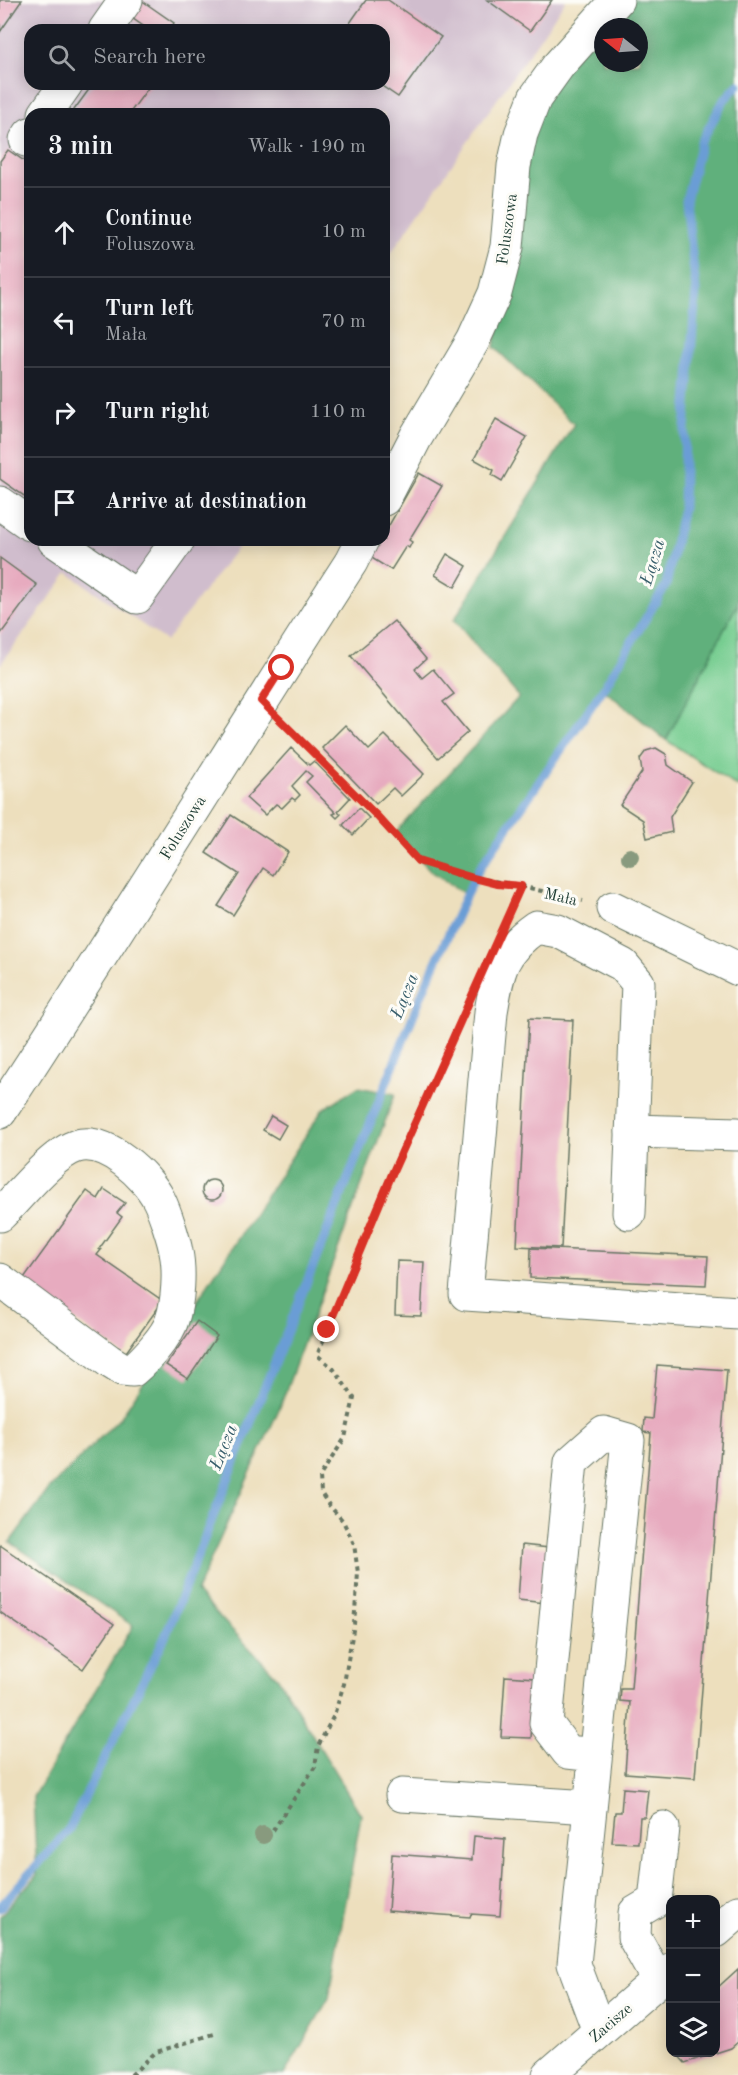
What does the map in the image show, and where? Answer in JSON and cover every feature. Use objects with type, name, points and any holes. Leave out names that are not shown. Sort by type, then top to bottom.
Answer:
[{"type":"street","points":[[109,24],[126,0]]},
{"type":"street","name":"Foluszowa","points":[[390,487],[416,437],[473,341],[495,293],[507,247],[514,166],[521,134],[535,98],[558,66],[616,0]]},
{"type":"street","points":[[49,108],[62,90]]},
{"type":"street","points":[[0,503],[24,520]]},
{"type":"street","points":[[63,546],[137,597],[174,546]]},
{"type":"street","name":"Foluszowa","points":[[0,1112],[65,1014],[359,546]]},
{"type":"street","points":[[613,908],[738,969]]},
{"type":"street","points":[[629,1213],[638,982],[623,965],[558,931],[536,927],[520,938],[507,953],[497,977],[490,1012],[466,1294],[738,1313]]},
{"type":"street","points":[[632,1131],[738,1134]]},
{"type":"street","points":[[0,1215],[62,1152],[80,1145],[101,1147],[119,1155],[137,1172],[159,1199],[177,1252],[177,1289],[172,1322],[146,1359],[133,1370],[122,1369],[109,1361],[0,1280]]},
{"type":"street","points":[[595,1755],[568,1752],[546,1723],[571,1462],[604,1433],[628,1440],[574,1964],[599,2031]]},
{"type":"street","points":[[402,1795],[590,1807]]},
{"type":"street","points":[[663,1827],[655,1902],[634,1913],[634,1937],[664,1975]]},
{"type":"street","points":[[720,1928],[738,1912]]},
{"type":"street","name":"Zacisze","points":[[549,2075],[664,1975]]},
{"type":"path","name":"Mała","points":[[261,701],[371,809],[418,861],[470,877],[521,886],[613,908]]},
{"type":"path","points":[[511,908],[521,886]]},
{"type":"path","points":[[268,1838],[315,1767],[318,1746],[334,1715],[344,1684],[354,1624],[358,1573],[354,1544],[343,1521],[321,1493],[320,1476],[345,1438],[354,1398],[333,1368],[317,1354],[392,1174],[459,1023]]},
{"type":"path","points":[[131,2075],[156,2052],[214,2034]]},
{"type":"shaded area","points":[[0,0],[566,0],[390,254],[390,108],[24,108],[24,546],[238,546],[166,641],[68,573],[0,665]]},
{"type":"green space","points":[[625,0],[738,0],[738,603],[666,740],[603,689],[466,895],[431,871],[395,833],[519,697],[454,620],[574,424],[494,347],[516,258],[515,177],[530,127],[566,67],[594,35],[594,72],[648,72],[648,18],[609,18]]},
{"type":"green space","points":[[738,603],[738,787],[666,740]]},
{"type":"green space","points":[[358,1087],[395,1094],[280,1407],[196,1592],[278,1678],[361,1815],[329,1998],[284,2075],[0,2075],[0,1916],[37,1875],[33,1797],[133,1626],[10,1542],[49,1489],[121,1417],[323,1109]]},
{"type":"building","points":[[0,0],[22,0],[0,32]]},
{"type":"building","points":[[141,0],[174,23],[140,24],[129,16]]},
{"type":"building","points":[[366,0],[388,0],[441,37],[398,97],[388,90],[390,90],[390,24],[349,24]]},
{"type":"building","points":[[487,0],[552,0],[530,31]]},
{"type":"building","points":[[89,90],[147,90],[133,108],[75,108]]},
{"type":"building","points":[[8,150],[24,161],[24,496],[0,479],[0,161]]},
{"type":"building","points":[[496,419],[527,437],[502,481],[492,475],[494,470],[474,459]]},
{"type":"building","points":[[419,473],[442,486],[409,540],[412,542],[409,548],[406,546],[391,570],[370,557],[376,546],[390,546],[390,524]]},
{"type":"building","points":[[447,554],[467,566],[455,587],[435,575]]},
{"type":"building","points":[[0,558],[37,585],[0,635]]},
{"type":"building","points":[[394,621],[426,659],[415,669],[422,678],[433,669],[454,694],[443,702],[468,732],[438,758],[351,656]]},
{"type":"building","points":[[345,725],[369,750],[385,735],[424,774],[401,796],[393,788],[376,804],[322,748]]},
{"type":"building","points":[[291,748],[309,765],[314,761],[350,798],[338,811],[341,814],[337,818],[333,814],[336,813],[306,782],[312,776],[306,771],[292,786],[300,795],[295,800],[292,798],[282,808],[276,804],[265,815],[246,798]]},
{"type":"building","points":[[656,748],[666,754],[668,765],[692,782],[670,817],[672,832],[647,838],[643,820],[620,805],[642,772],[640,759],[646,751]]},
{"type":"building","points":[[359,808],[369,818],[353,835],[343,825]]},
{"type":"building","points":[[231,815],[288,852],[273,875],[263,868],[233,915],[218,906],[239,874],[206,853]]},
{"type":"building","points":[[529,1018],[573,1020],[561,1248],[517,1246]]},
{"type":"building","points":[[271,1116],[286,1125],[278,1139],[263,1130]]},
{"type":"building","points":[[208,1180],[216,1180],[222,1186],[222,1194],[216,1200],[208,1200],[202,1194],[202,1186]]},
{"type":"building","points":[[104,1189],[125,1203],[117,1213],[122,1217],[97,1255],[163,1301],[124,1355],[21,1282],[87,1191],[98,1199]]},
{"type":"building","points":[[531,1248],[708,1256],[706,1285],[530,1278]]},
{"type":"building","points":[[397,1261],[424,1262],[421,1316],[395,1315]]},
{"type":"building","points":[[197,1321],[217,1336],[188,1379],[166,1365]]},
{"type":"building","points":[[657,1365],[727,1370],[695,1778],[625,1773],[630,1702],[620,1701],[621,1689],[631,1689],[651,1433],[643,1432],[644,1418],[652,1419]]},
{"type":"building","points":[[0,1545],[114,1624],[83,1669],[0,1612]]},
{"type":"building","points":[[522,1545],[549,1548],[546,1603],[518,1600]]},
{"type":"building","points":[[505,1676],[535,1678],[531,1738],[501,1737]]},
{"type":"building","points":[[623,1788],[648,1790],[645,1817],[640,1817],[638,1843],[612,1842],[615,1812],[621,1812]]},
{"type":"building","points":[[474,1836],[505,1839],[500,1916],[471,1914],[470,1917],[388,1911],[392,1854],[472,1860]]},
{"type":"building","points":[[738,1969],[738,2042],[731,2048],[720,2052],[720,2003],[720,1985]]},
{"type":"building","points":[[680,2057],[703,2057],[685,2063]]},
{"type":"waterway","name":"Łącza","points":[[0,1907],[69,1829],[165,1637],[423,991],[479,869],[603,689],[666,585],[683,508],[685,429],[696,291],[686,200],[701,142],[724,100],[738,85]]},
{"type":"route","points":[[282,668],[261,701],[377,816],[418,861],[497,884],[521,886],[392,1174],[327,1330]]}]
